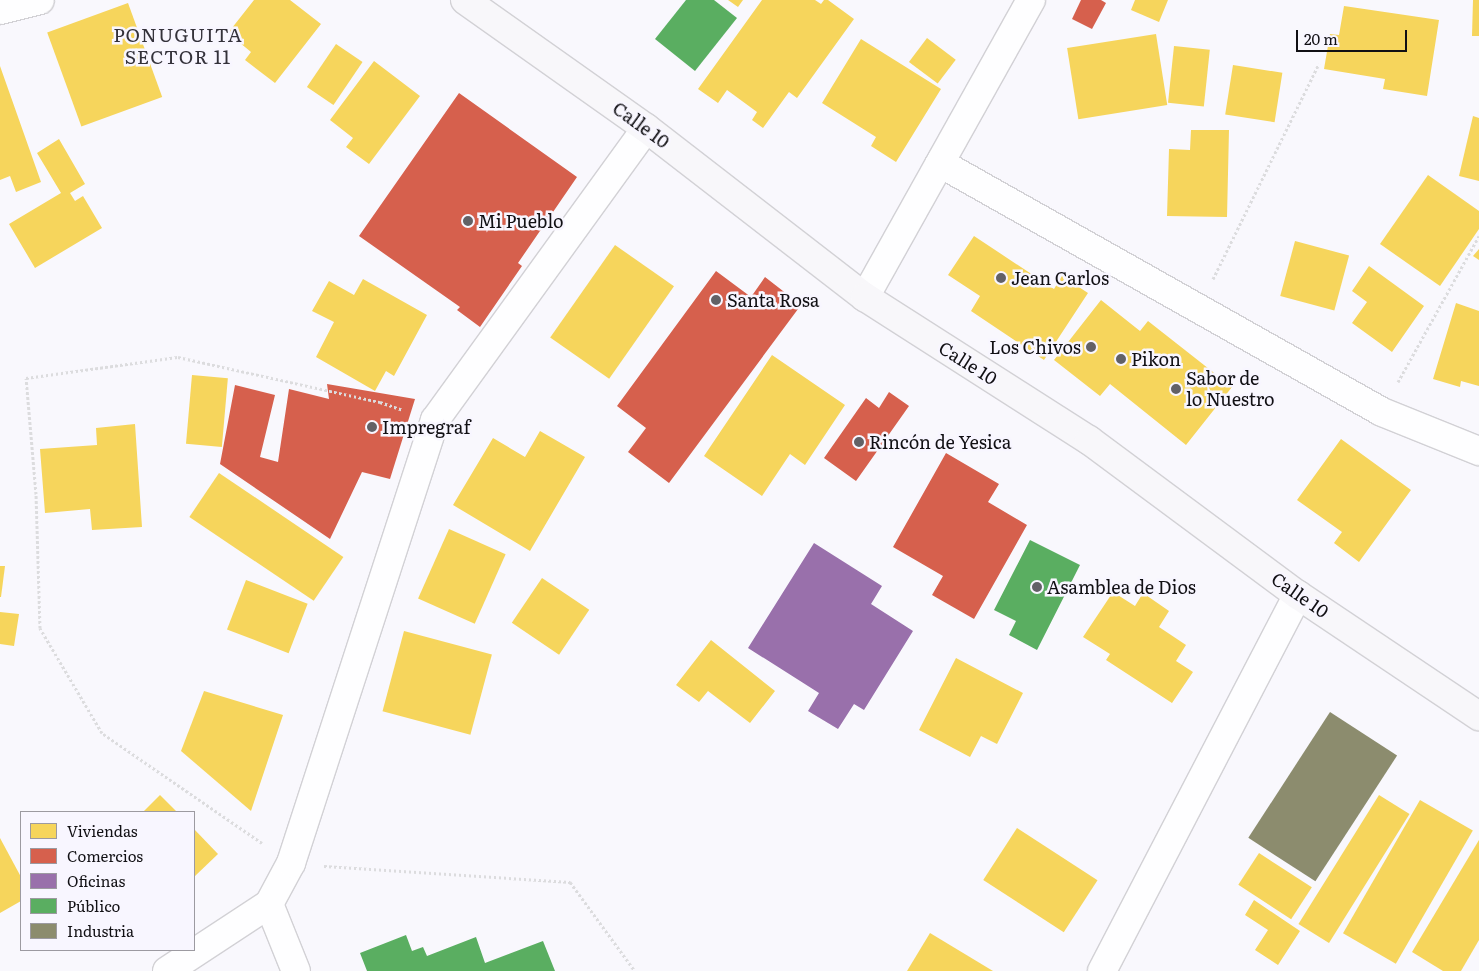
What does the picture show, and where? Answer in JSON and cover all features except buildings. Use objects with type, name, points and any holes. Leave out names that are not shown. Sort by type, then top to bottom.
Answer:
[{"type":"main road","name":"Calle 10","points":[[465,0],[646,128],[865,298],[1089,440],[1298,595],[1479,716]]},
{"type":"street","points":[[0,10],[40,0]]},
{"type":"street","points":[[865,298],[1031,0]]},
{"type":"street","points":[[167,971],[269,904],[291,863],[434,420],[646,128]]},
{"type":"street","points":[[940,163],[1382,412],[1479,451]]},
{"type":"street","points":[[1102,971],[1298,595]]},
{"type":"street","points":[[269,904],[296,971]]},
{"type":"path","points":[[1199,309],[1319,64]]},
{"type":"path","points":[[1382,412],[1479,236]]},
{"type":"path","points":[[434,420],[380,402],[178,357],[26,378],[36,494],[40,628],[102,733],[291,863],[570,882],[635,971]]},
{"type":"place","name":"Mi Pueblo","points":[[468,221]]},
{"type":"place","name":"Jean Carlos","points":[[1001,278]]},
{"type":"place","name":"Santa Rosa","points":[[716,300]]},
{"type":"place","name":"Los Chivos","points":[[1091,347]]},
{"type":"place","name":"Pikon","points":[[1121,359]]},
{"type":"place","name":"Sabor de lo Nuestro","points":[[1176,389]]},
{"type":"place","name":"Impregraf","points":[[372,427]]},
{"type":"place","name":"Rincón de Yesica","points":[[859,442]]},
{"type":"place","name":"Asamblea de Dios","points":[[1037,587]]},
{"type":"district","name":"PONUGUITA SECTOR 11","points":[[178,46]]}]
